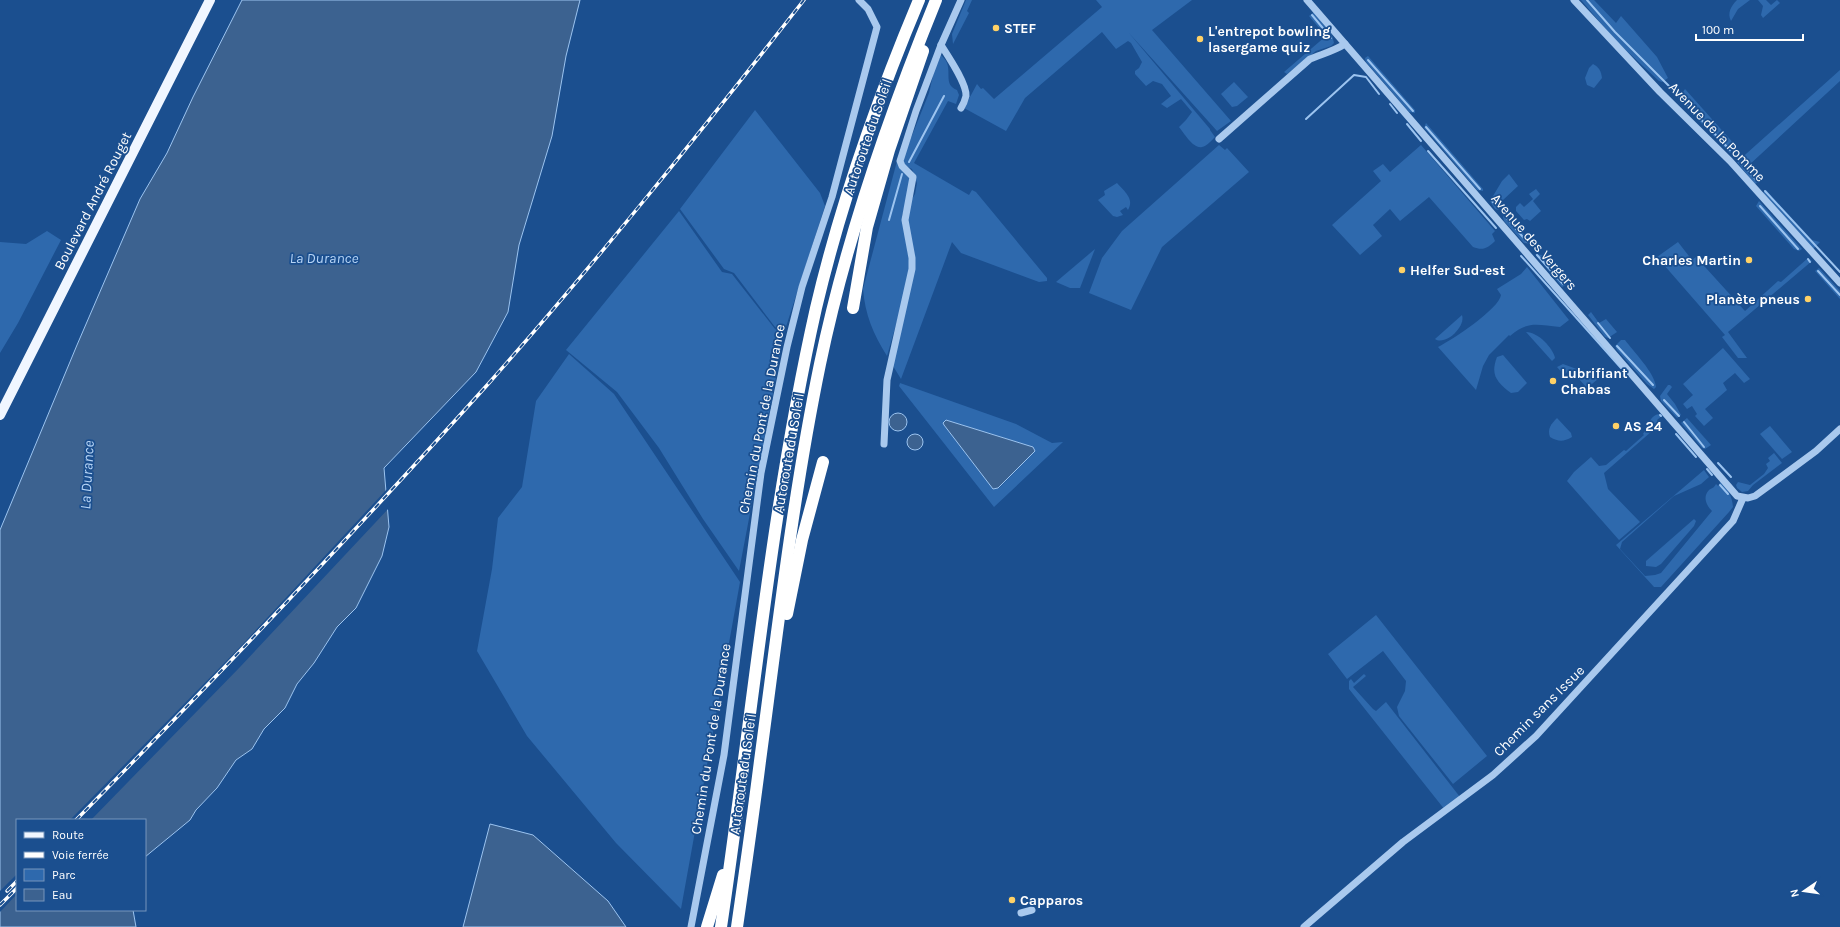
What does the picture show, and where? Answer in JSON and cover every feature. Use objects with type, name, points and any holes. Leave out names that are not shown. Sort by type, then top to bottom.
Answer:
[{"type":"highway","name":"Autoroute du Soleil","points":[[721,927],[775,524],[792,425],[817,306],[834,241],[866,136],[897,51],[919,0]]},
{"type":"highway","name":"Autoroute du Soleil","points":[[737,927],[792,523],[810,418],[832,314],[855,225],[873,167],[905,77],[938,0]]},
{"type":"highway","points":[[853,308],[867,227],[889,150],[936,17],[938,0]]},
{"type":"highway","points":[[770,687],[802,540],[824,462]]},
{"type":"highway","points":[[707,927],[733,843]]},
{"type":"main road","name":"Boulevard André Rouget","points":[[0,415],[210,0]]},
{"type":"street","name":"Chemin du Pont de la Durance","points":[[691,927],[724,755],[761,473],[787,347],[802,287],[832,197],[877,27],[868,9],[859,0]]},
{"type":"street","points":[[884,444],[887,380],[912,269],[912,258],[905,220],[913,177],[902,166],[900,161],[916,111],[941,45],[961,0]]},
{"type":"street","name":"Avenue des Vergers","points":[[1307,0],[1737,496],[1743,498]]},
{"type":"street","name":"Avenue de la Pomme","points":[[1574,0],[1660,92],[1730,161],[1840,282]]},
{"type":"street","points":[[1219,139],[1310,60],[1322,54],[1333,51],[1345,44]]},
{"type":"street","points":[[941,45],[960,76],[966,96],[961,108]]},
{"type":"street","points":[[1743,498],[1755,496],[1816,451],[1840,429]]},
{"type":"street","name":"Chemin sans Issue","points":[[1304,927],[1403,842],[1493,775],[1536,736],[1733,521],[1743,498]]},
{"type":"street","points":[[1021,913],[1032,910]]},
{"type":"green space","points":[[966,0],[972,0],[967,11],[969,13],[953,44],[952,34]]},
{"type":"green space","points":[[1096,0],[1192,0],[1152,30],[1231,121],[1217,131],[1129,33],[1210,129],[1215,137],[1208,144],[1202,147],[1195,146],[1179,127],[1192,112],[1181,99],[1167,108],[1161,104],[1171,96],[1162,84],[1153,81],[1146,86],[1135,74],[1135,71],[1139,68],[1142,62],[1131,43],[1128,41],[1116,49],[1102,32],[1025,98],[1006,131],[964,108],[977,84],[994,99],[1102,7]]},
{"type":"green space","points":[[1581,0],[1594,0],[1616,23],[1621,16],[1657,57],[1668,78],[1662,82],[1659,81],[1615,40]]},
{"type":"green space","points":[[1737,0],[1750,0],[1738,9],[1731,21],[1729,15],[1730,10]]},
{"type":"green space","points":[[1758,0],[1766,0],[1771,5],[1777,0],[1780,3],[1763,18],[1761,15],[1763,6]]},
{"type":"green space","points":[[1314,12],[1332,35],[1334,43],[1331,46],[1316,51],[1287,74],[1284,72],[1326,36],[1309,16]]},
{"type":"green space","points":[[941,55],[947,63],[949,82],[953,88],[957,90],[959,95],[956,104],[948,101],[914,163],[969,195],[972,190],[976,192],[1047,278],[1047,281],[1039,282],[961,253],[952,242],[901,379],[893,366],[913,271],[907,219],[909,204],[915,194],[917,183],[912,169],[905,165],[903,158],[929,93],[934,71]]},
{"type":"green space","points":[[1368,56],[1415,110],[1415,113],[1409,112],[1366,62],[1365,58]]},
{"type":"green space","points":[[1593,64],[1597,66],[1602,78],[1594,88],[1587,85],[1585,78],[1589,68]]},
{"type":"green space","points":[[1840,70],[1840,81],[1748,166],[1760,181],[1755,184],[1737,162]]},
{"type":"green space","points":[[1234,82],[1248,97],[1237,106],[1232,107],[1221,94]]},
{"type":"green space","points":[[1685,89],[1736,146],[1730,153],[1678,99]]},
{"type":"green space","points":[[755,110],[820,193],[825,206],[784,333],[775,327],[734,273],[724,269],[680,209]]},
{"type":"green space","points":[[1426,123],[1483,189],[1483,191],[1477,190],[1424,128]]},
{"type":"green space","points":[[1219,145],[1225,150],[1227,148],[1249,172],[1162,247],[1131,310],[1089,293],[1102,258],[1122,231]]},
{"type":"green space","points":[[1421,145],[1495,231],[1492,234],[1495,241],[1485,248],[1480,249],[1473,247],[1429,197],[1400,221],[1390,209],[1373,225],[1382,236],[1360,255],[1332,225],[1381,181],[1373,171],[1383,164],[1390,172]]},
{"type":"green space","points":[[897,161],[899,167],[908,175],[911,181],[902,216],[910,267],[887,356],[870,324],[863,289]]},
{"type":"green space","points":[[1509,174],[1518,186],[1503,200],[1502,205],[1498,210],[1495,209],[1490,201],[1502,181]]},
{"type":"green space","points":[[1117,183],[1128,195],[1130,206],[1128,210],[1126,207],[1120,211],[1123,215],[1117,217],[1113,216],[1098,200],[1105,195],[1104,191]]},
{"type":"green space","points":[[1536,189],[1540,194],[1533,201],[1541,211],[1530,221],[1527,219],[1524,220],[1516,211],[1516,207],[1520,203],[1524,207],[1533,199],[1529,194]]},
{"type":"green space","points":[[1766,190],[1812,240],[1820,242],[1813,249],[1763,193]]},
{"type":"green space","points":[[1759,201],[1802,249],[1799,251],[1794,249],[1756,206]]},
{"type":"green space","points":[[679,211],[722,272],[732,274],[775,329],[784,335],[739,571],[703,519],[659,448],[617,392],[566,350]]},
{"type":"green space","points":[[1506,213],[1532,244],[1524,243],[1504,221],[1503,217]]},
{"type":"green space","points":[[47,231],[61,240],[18,323],[0,353],[0,242],[26,244]]},
{"type":"green space","points":[[1678,242],[1692,260],[1696,257],[1745,311],[1778,281],[1781,282],[1808,258],[1812,261],[1728,332],[1747,358],[1738,358],[1722,337],[1725,335],[1657,257]]},
{"type":"green space","points":[[1095,249],[1080,288],[1070,288],[1056,282]]},
{"type":"green space","points":[[1535,254],[1542,255],[1564,278],[1570,280],[1566,285],[1562,287]]},
{"type":"green space","points":[[1527,267],[1569,320],[1560,327],[1534,325],[1522,328],[1510,336],[1509,335],[1489,355],[1483,366],[1476,390],[1438,347],[1464,331],[1484,316],[1498,301],[1501,295],[1497,289],[1521,274]]},
{"type":"green space","points":[[1819,268],[1840,291],[1840,299],[1815,271]]},
{"type":"green space","points":[[1591,312],[1599,323],[1606,319],[1617,332],[1608,338],[1605,337],[1588,315]]},
{"type":"green space","points":[[1462,315],[1461,325],[1454,334],[1444,340],[1435,339]]},
{"type":"green space","points":[[1526,332],[1535,335],[1548,345],[1555,358],[1552,361]]},
{"type":"green space","points":[[1621,340],[1625,340],[1648,369],[1655,381],[1656,387],[1654,389],[1647,384],[1617,350],[1615,346]]},
{"type":"green space","points":[[1723,348],[1750,379],[1744,383],[1735,373],[1723,383],[1727,390],[1705,409],[1713,418],[1704,426],[1695,416],[1697,414],[1692,406],[1687,409],[1683,404],[1693,395],[1683,384]]},
{"type":"green space","points":[[569,354],[614,394],[740,582],[681,909],[616,843],[527,736],[477,651],[492,569],[498,518],[522,487],[536,401]]},
{"type":"green space","points":[[1503,355],[1527,383],[1518,392],[1511,393],[1496,378],[1494,369],[1495,363],[1497,357]]},
{"type":"green space","points":[[1563,364],[1593,375],[1598,379],[1587,388],[1570,369],[1564,375],[1557,367]]},
{"type":"green space","points":[[900,383],[1016,424],[1052,443],[1063,442],[994,507],[899,386]],"holes":[[[946,420],[1033,447],[1035,451],[999,488],[993,489],[944,425]]]},
{"type":"green space","points":[[1668,385],[1672,387],[1667,394],[1681,415],[1677,418],[1661,401],[1660,396]]},
{"type":"green space","points":[[1660,414],[1663,415],[1657,420],[1660,424],[1604,473],[1608,489],[1640,522],[1619,540],[1567,481],[1574,472],[1591,457],[1599,466],[1606,465],[1624,450],[1626,451],[1644,435],[1643,434],[1651,419]]},
{"type":"green space","points":[[1557,418],[1571,433],[1572,437],[1561,441],[1550,437],[1550,427]]},
{"type":"green space","points":[[1687,418],[1711,445],[1705,449],[1702,448],[1681,423]]},
{"type":"green space","points":[[1770,426],[1792,452],[1782,459],[1760,434]]},
{"type":"green space","points":[[1774,453],[1782,463],[1753,485],[1748,491],[1742,492],[1737,488],[1736,485],[1738,482],[1750,485],[1764,474],[1768,468],[1766,464],[1770,461],[1768,458]]},
{"type":"green space","points":[[1704,470],[1709,477],[1701,484],[1674,496],[1622,542],[1620,549],[1645,576],[1661,573],[1712,511],[1708,507],[1706,501],[1706,496],[1709,490],[1716,484],[1718,486],[1721,481],[1726,487],[1731,496],[1733,507],[1661,587],[1654,587],[1616,545]]},
{"type":"green space","points":[[1694,519],[1696,521],[1694,526],[1661,564],[1656,567],[1646,566],[1646,561]]},
{"type":"green space","points":[[1376,615],[1487,756],[1453,784],[1399,716],[1397,707],[1405,691],[1406,681],[1383,651],[1347,679],[1328,654]]},
{"type":"green space","points":[[1364,674],[1366,676],[1353,687],[1376,711],[1386,702],[1460,797],[1445,810],[1349,689],[1349,681],[1351,679],[1354,683]]},
{"type":"water","name":"La Durance","points":[[242,0],[580,0],[566,56],[552,136],[519,245],[508,312],[476,372],[384,468],[389,527],[382,556],[356,608],[337,627],[314,663],[297,684],[285,708],[264,729],[252,749],[236,760],[217,788],[196,810],[190,820],[146,856],[146,819],[16,819],[16,911],[133,911],[136,927],[0,927],[0,530],[140,199],[167,153],[193,97]]},
{"type":"water","points":[[898,413],[904,416],[907,422],[904,428],[898,431],[892,428],[889,422],[892,416]]},
{"type":"water","points":[[946,420],[1033,447],[1035,451],[998,488],[993,489],[944,425],[943,423]]},
{"type":"water","points":[[915,434],[921,436],[923,442],[921,448],[915,450],[909,448],[907,442],[909,436]]},
{"type":"water","points":[[490,824],[533,835],[608,901],[626,927],[463,927]]},
{"type":"pier","points":[[388,488],[390,507],[240,667],[92,819],[71,819],[242,645]]},
{"type":"pier","points":[[16,875],[16,895],[0,912],[0,891]]},
{"type":"waterway","points":[[1587,0],[1615,32],[1730,150]]},
{"type":"waterway","points":[[1312,15],[1331,38]]},
{"type":"waterway","points":[[1368,60],[1413,111]]},
{"type":"waterway","points":[[1306,119],[1354,75],[1366,77],[1379,94]]},
{"type":"waterway","points":[[909,162],[944,96]]},
{"type":"waterway","points":[[1390,104],[1397,113]]},
{"type":"waterway","points":[[1407,124],[1421,141]]},
{"type":"waterway","points":[[1426,127],[1480,189]]},
{"type":"waterway","points":[[1428,151],[1496,228]]},
{"type":"waterway","points":[[1741,162],[1756,180]]},
{"type":"waterway","points":[[889,220],[902,174]]},
{"type":"waterway","points":[[1765,191],[1840,272]]},
{"type":"waterway","points":[[1492,201],[1499,208]]},
{"type":"waterway","points":[[1760,206],[1798,249]]},
{"type":"waterway","points":[[1506,217],[1527,242]]},
{"type":"waterway","points":[[1537,255],[1563,284]]},
{"type":"waterway","points":[[1521,256],[1621,368]]},
{"type":"waterway","points":[[1818,271],[1840,295]]},
{"type":"waterway","points":[[1598,323],[1610,338]]},
{"type":"waterway","points":[[1617,346],[1653,385]]},
{"type":"waterway","points":[[1664,400],[1679,416]]},
{"type":"waterway","points":[[1684,422],[1704,447]]},
{"type":"waterway","points":[[1676,434],[1696,457]]},
{"type":"waterway","points":[[1718,463],[1731,477]]},
{"type":"waterway","points":[[1707,469],[1712,475]]},
{"type":"waterway","points":[[1720,485],[1728,494]]},
{"type":"railway","points":[[77,819],[285,604],[489,383],[650,194],[804,0]]},
{"type":"railway","points":[[7,891],[16,882]]},
{"type":"railway","points":[[0,905],[16,889]]},
{"type":"place","name":"STEF","points":[[996,28]]},
{"type":"place","name":"L'entrepot bowling lasergame quiz","points":[[1200,39]]},
{"type":"place","name":"Charles Martin","points":[[1749,260]]},
{"type":"place","name":"Helfer Sud-est","points":[[1402,270]]},
{"type":"place","name":"Planète pneus","points":[[1808,299]]},
{"type":"place","name":"Lubrifiant Chabas","points":[[1553,381]]},
{"type":"place","name":"AS 24","points":[[1616,426]]},
{"type":"place","name":"Capparos","points":[[1012,900]]}]
